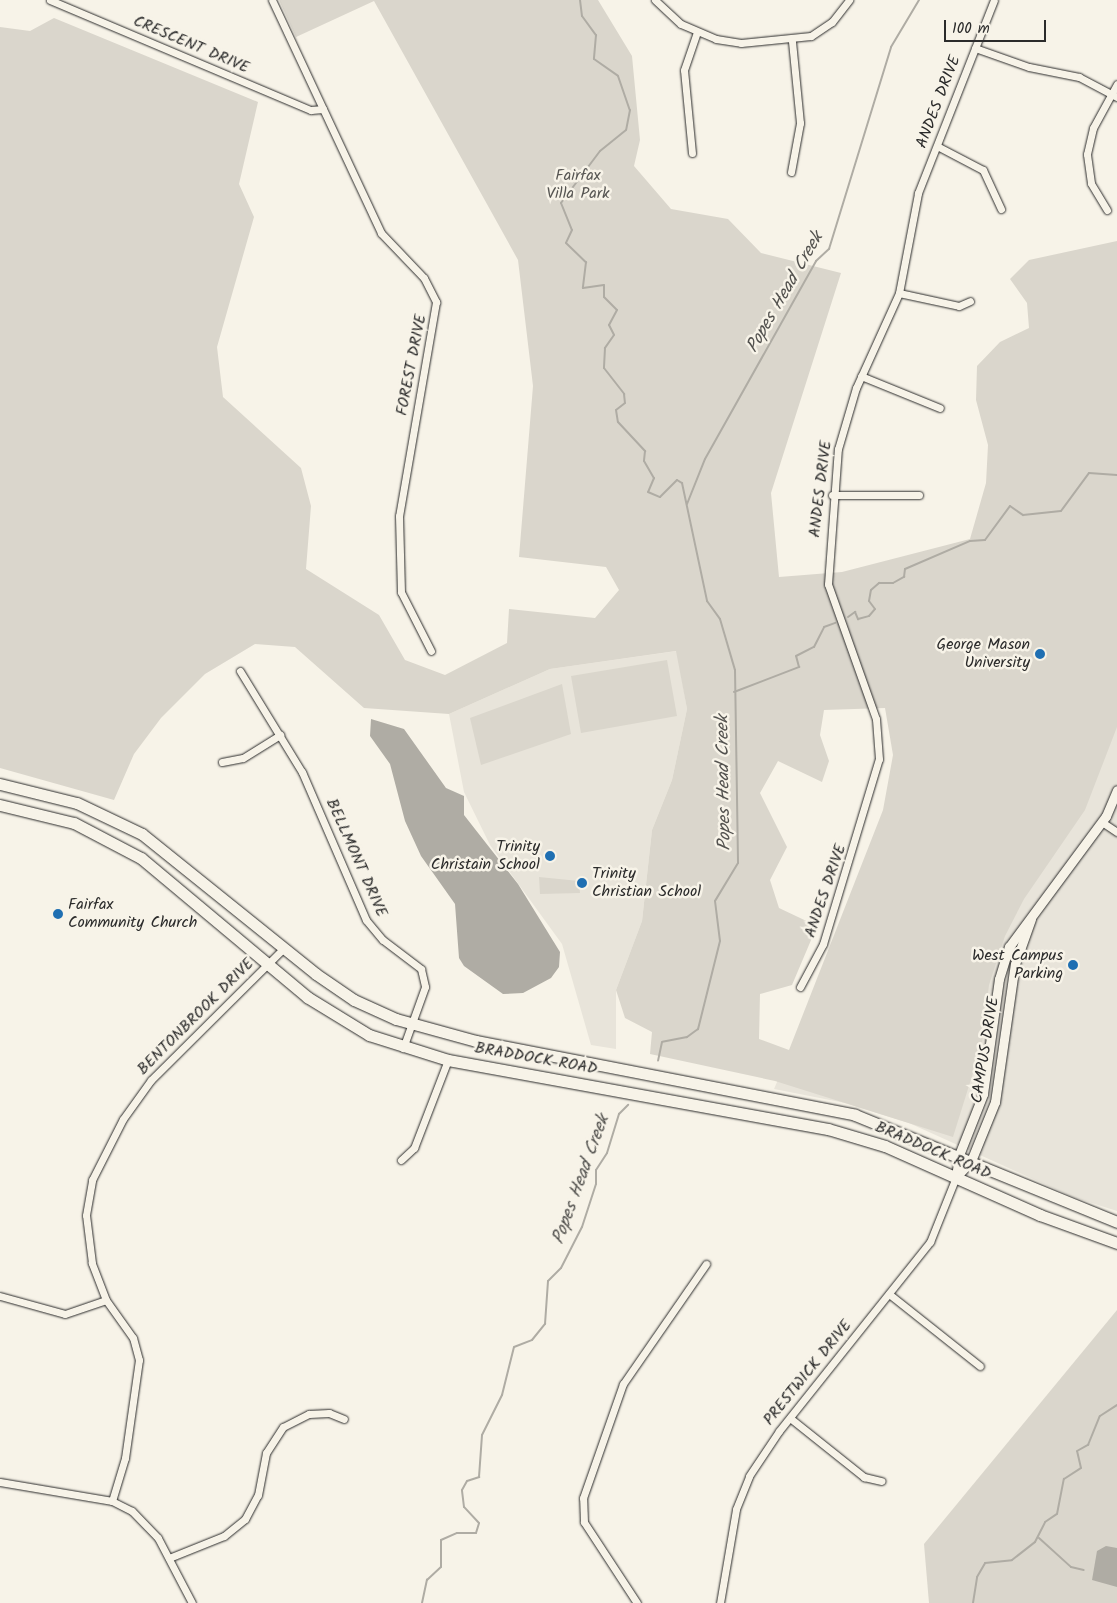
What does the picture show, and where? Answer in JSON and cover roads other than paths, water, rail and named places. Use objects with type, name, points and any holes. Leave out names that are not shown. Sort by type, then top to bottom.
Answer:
[{"type":"main road","name":"BRADDOCK ROAD","points":[[0,784],[52,794],[128,826],[162,848],[284,948],[354,1000],[412,1025],[837,1110],[959,1155],[1117,1222]]},
{"type":"main road","name":"BRADDOCK ROAD","points":[[0,804],[74,823],[141,858],[266,965],[333,1015],[403,1048],[448,1060],[828,1129],[885,1146],[1117,1243]]},
{"type":"street","name":"CRESCENT DRIVE","points":[[50,0],[277,97],[310,110],[323,109]]},
{"type":"street","name":"FOREST DRIVE","points":[[272,0],[384,239],[424,278],[436,302],[399,516],[401,592],[431,651]]},
{"type":"street","points":[[655,0],[676,21],[697,32],[733,42],[792,40],[827,26],[848,0]]},
{"type":"street","name":"ANDES DRIVE","points":[[800,987],[823,944],[879,758],[876,719],[828,584],[832,495],[845,419],[861,376],[899,293],[913,211],[994,0]]},
{"type":"street","points":[[692,153],[684,70],[697,32]]},
{"type":"street","points":[[790,172],[800,123],[792,40]]},
{"type":"street","points":[[975,48],[1029,67],[1079,76],[1114,95]]},
{"type":"street","points":[[1108,210],[1091,183],[1087,154],[1093,128],[1114,95],[1117,84]]},
{"type":"street","points":[[937,146],[983,170],[1001,209]]},
{"type":"street","points":[[899,293],[959,306],[970,301]]},
{"type":"street","points":[[861,376],[940,408]]},
{"type":"street","points":[[832,495],[919,495]]},
{"type":"street","name":"BELLMONT DRIVE","points":[[240,671],[302,772],[366,920],[383,940],[421,969],[424,987],[403,1048]]},
{"type":"street","points":[[222,762],[243,758],[280,735]]},
{"type":"street","name":"CAMPUS DRIVE","points":[[956,1177],[959,1155],[983,1094],[1004,963],[1013,937],[1102,822],[1117,790]]},
{"type":"street","points":[[1102,822],[1117,832]]},
{"type":"street","name":"CAMPUS DRIVE","points":[[956,1177],[971,1161],[995,1102],[1015,964],[1036,907]]},
{"type":"street","name":"BENTONBROOK DRIVE","points":[[112,1501],[125,1458],[139,1360],[130,1330],[106,1300],[92,1264],[87,1227],[87,1202],[96,1169],[151,1080],[284,948]]},
{"type":"street","points":[[401,1160],[414,1148],[448,1060]]},
{"type":"street","name":"PRESTWICK DRIVE","points":[[721,1602],[741,1495],[759,1458],[935,1235],[956,1177]]},
{"type":"street","points":[[637,1603],[584,1522],[582,1498],[623,1384],[706,1264]]},
{"type":"street","points":[[889,1294],[980,1366]]},
{"type":"street","points":[[0,1296],[66,1314],[106,1300]]},
{"type":"street","points":[[169,1558],[224,1536],[245,1519],[258,1495],[266,1453],[283,1428],[309,1414],[329,1413],[344,1419]]},
{"type":"street","points":[[790,1418],[864,1477],[882,1481]]},
{"type":"street","points":[[0,1482],[112,1501],[142,1519],[169,1558],[180,1588],[192,1603]]},
{"type":"street","points":[[721,1602],[730,1603]]},
{"type":"waterway","name":"Popes Head Creek","points":[[580,0],[582,16],[596,35],[594,59],[618,76],[630,110],[626,130],[600,151],[561,203],[572,230],[566,243],[586,262],[583,288],[604,285],[604,297],[617,310],[609,325],[614,335],[605,348],[604,368],[624,394],[625,403],[616,410],[618,422],[645,451],[644,461],[654,478],[648,492],[660,497],[677,480],[682,483],[707,601],[720,619],[735,670],[738,863],[715,901],[720,941],[698,1029],[687,1037],[662,1042],[658,1061]]},
{"type":"waterway","name":"Popes Head Creek","points":[[687,504],[705,459],[816,261],[829,249],[891,47],[919,0]]},
{"type":"waterway","points":[[848,617],[855,612],[858,619],[869,616],[875,609],[869,601],[871,590],[879,583],[893,583],[904,577],[905,569],[970,541],[985,540],[1010,506],[1023,515],[1061,511],[1089,473],[1117,475]]},
{"type":"waterway","points":[[734,692],[799,667],[796,656],[814,647],[824,627],[835,623]]},
{"type":"waterway","name":"Popes Head Creek","points":[[422,1603],[427,1580],[441,1567],[441,1540],[457,1533],[476,1533],[479,1523],[464,1507],[462,1490],[467,1481],[479,1477],[482,1435],[502,1395],[514,1347],[532,1340],[545,1324],[548,1281],[561,1268],[582,1227],[596,1184],[596,1170],[607,1153],[619,1114],[628,1105]]},
{"type":"waterway","points":[[973,1603],[977,1577],[985,1563],[1012,1560],[1035,1542],[1045,1522],[1057,1514],[1064,1479],[1081,1468],[1077,1451],[1088,1445],[1100,1416],[1117,1405]]},
{"type":"waterway","points":[[1039,1538],[1071,1567],[1084,1570]]},
{"type":"place","name":"George Mason University","points":[[1040,654]]},
{"type":"place","name":"Trinity Christain School","points":[[550,856]]},
{"type":"place","name":"Trinity Christian School","points":[[582,883]]},
{"type":"place","name":"Fairfax Community Church","points":[[58,914]]},
{"type":"place","name":"West Campus Parking","points":[[1073,965]]},
{"type":"park label","name":"Fairfax Villa Park","points":[[578,185]]}]
